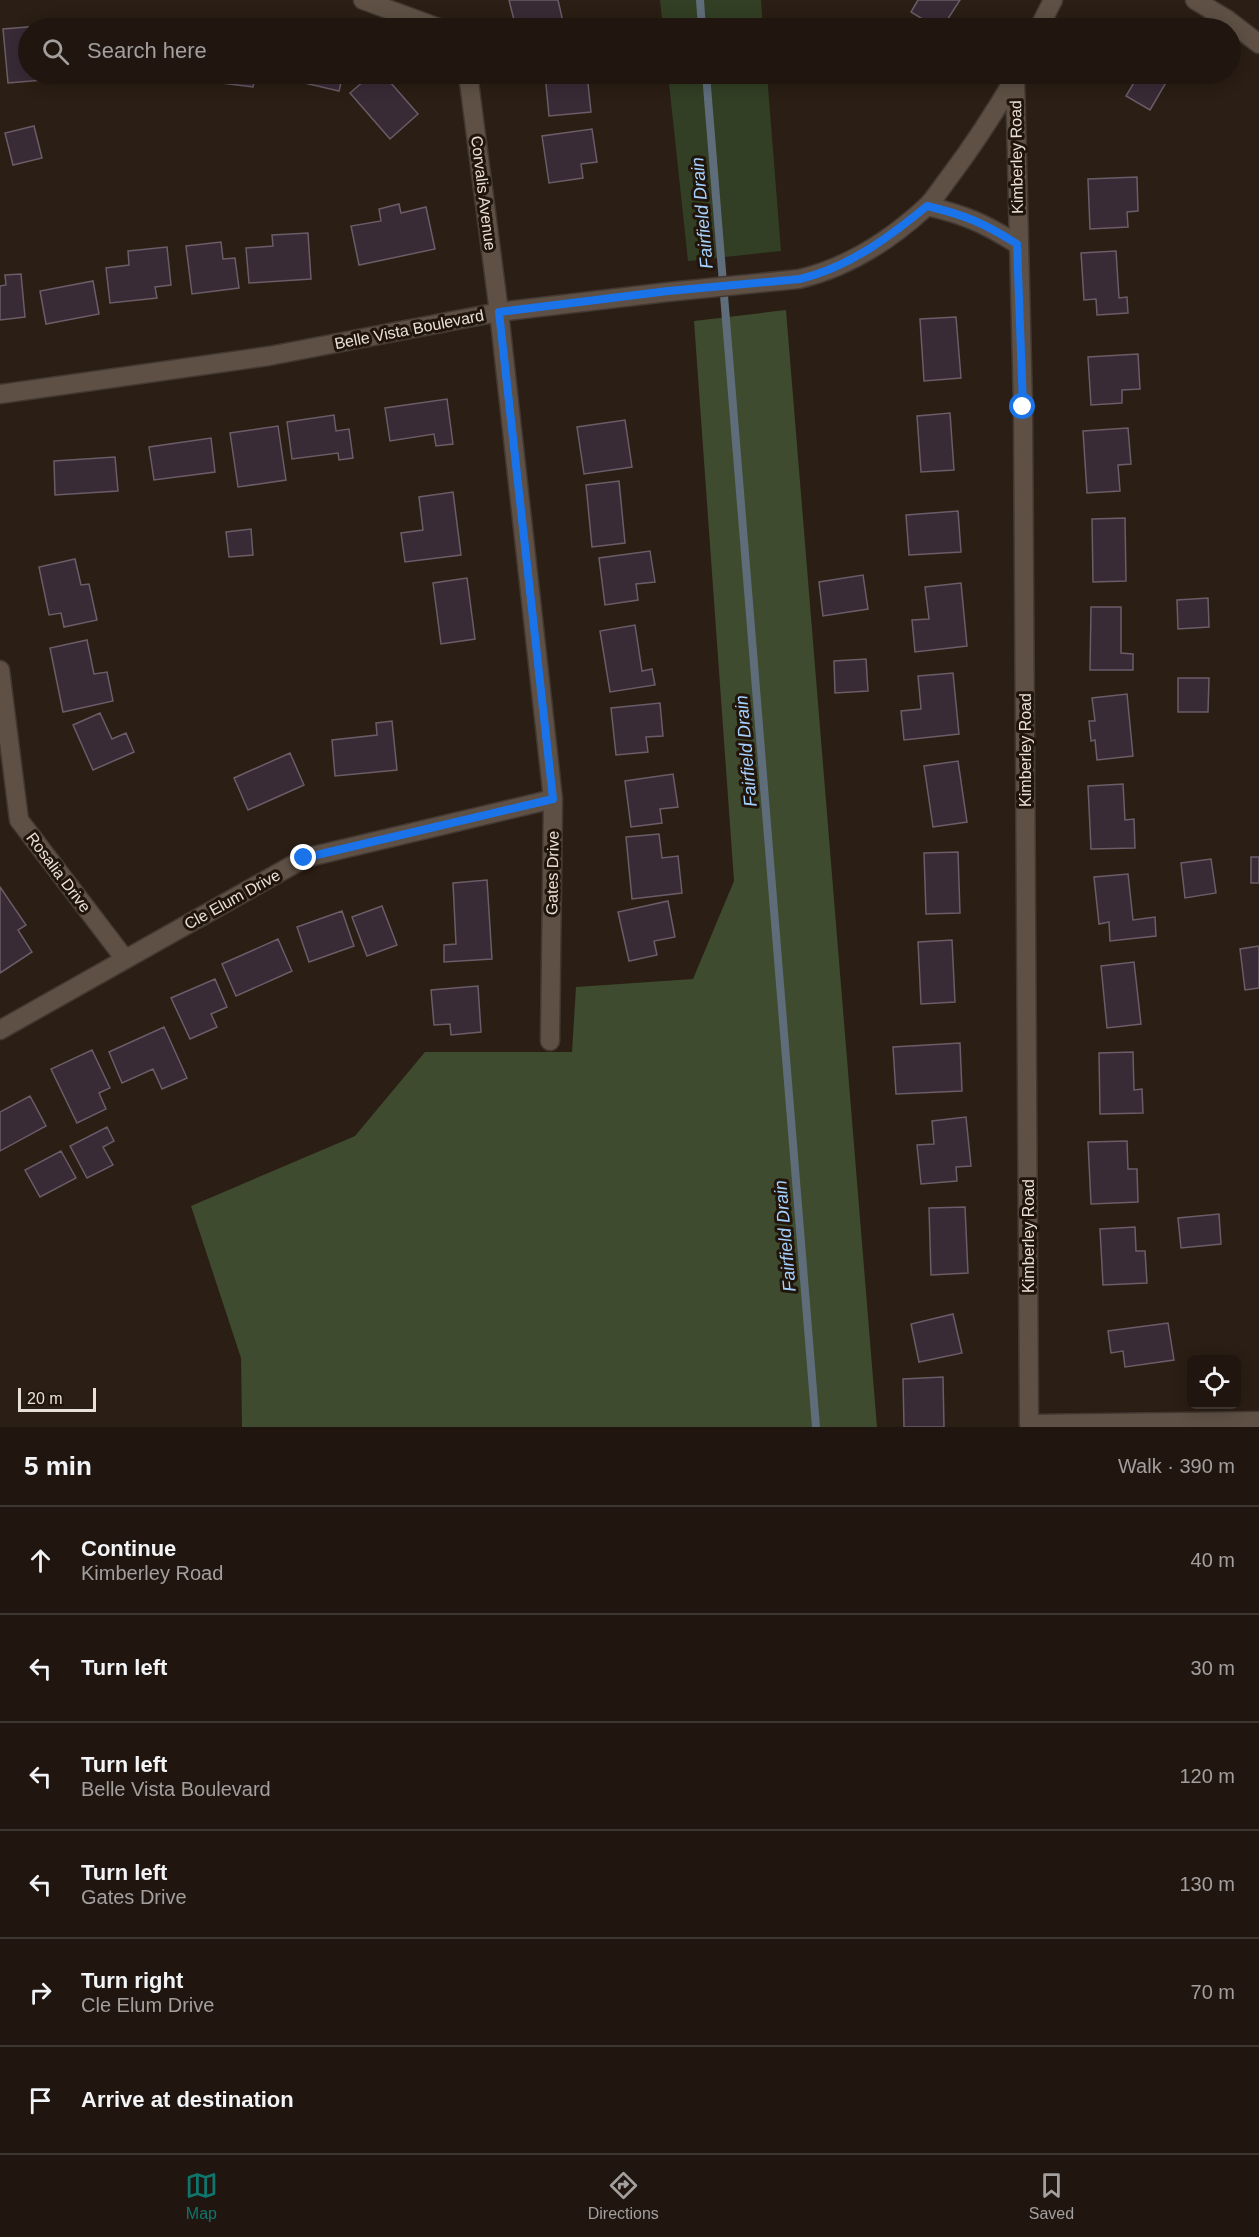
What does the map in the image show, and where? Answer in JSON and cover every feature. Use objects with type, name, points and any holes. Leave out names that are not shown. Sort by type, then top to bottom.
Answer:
[{"type":"street","points":[[363,0],[412,18]]},
{"type":"street","points":[[1044,18],[1053,0]]},
{"type":"street","points":[[1195,0],[1225,18]]},
{"type":"street","points":[[1241,30],[1259,44]]},
{"type":"street","name":"Corvalis Avenue","points":[[469,84],[499,312]]},
{"type":"street","name":"Belle Vista Boulevard","points":[[0,394],[269,356],[499,312],[668,291],[800,279],[818,274],[854,259],[900,228],[927,206],[970,150],[1010,84]]},
{"type":"street","name":"Kimberley Road","points":[[1016,84],[1017,244],[1023,419],[1029,1424],[1259,1421]]},
{"type":"street","points":[[927,206],[959,214],[989,226],[1017,244]]},
{"type":"street","name":"Gates Drive","points":[[499,312],[553,799],[550,1041]]},
{"type":"street","name":"Rosalia Drive","points":[[0,670],[19,820],[125,959]]},
{"type":"street","name":"Cle Elum Drive","points":[[0,1030],[304,858],[553,799]]},
{"type":"green space","points":[[660,0],[761,0],[762,18],[662,18]]},
{"type":"green space","points":[[669,84],[768,84],[781,251],[688,261]]},
{"type":"green space","points":[[786,310],[877,1427],[242,1427],[241,1358],[191,1206],[355,1136],[425,1052],[572,1052],[576,987],[693,979],[734,881],[694,321]]},
{"type":"building","points":[[509,0],[558,0],[562,18],[514,18]]},
{"type":"building","points":[[918,0],[960,0],[948,18],[921,18],[911,12]]},
{"type":"building","points":[[18,28],[18,82],[8,83],[3,29]]},
{"type":"building","points":[[230,84],[254,84],[253,87]]},
{"type":"building","points":[[309,84],[341,84],[339,91]]},
{"type":"building","points":[[360,84],[392,84],[418,114],[390,139],[350,93]]},
{"type":"building","points":[[546,84],[588,84],[591,112],[549,116]]},
{"type":"building","points":[[1133,84],[1165,84],[1150,110],[1126,96]]},
{"type":"building","points":[[34,126],[42,158],[13,165],[5,133]]},
{"type":"building","points":[[592,129],[597,162],[581,164],[583,178],[549,183],[542,136]]},
{"type":"building","points":[[1137,177],[1138,211],[1127,212],[1128,227],[1090,229],[1088,179]]},
{"type":"building","points":[[399,204],[401,213],[426,207],[435,249],[359,265],[351,226],[381,221],[379,209]]},
{"type":"building","points":[[308,233],[311,279],[249,283],[246,248],[273,246],[272,235]]},
{"type":"building","points":[[221,242],[223,259],[235,258],[239,288],[192,294],[186,246]]},
{"type":"building","points":[[167,247],[171,285],[155,287],[157,298],[110,303],[106,268],[129,265],[128,251]]},
{"type":"building","points":[[1116,251],[1119,298],[1127,297],[1128,313],[1097,315],[1096,299],[1084,300],[1081,253]]},
{"type":"building","points":[[21,274],[25,317],[0,320],[0,286],[6,285],[5,275]]},
{"type":"building","points":[[93,281],[99,314],[46,324],[40,291]]},
{"type":"building","points":[[956,317],[961,378],[924,381],[920,319]]},
{"type":"building","points":[[1138,354],[1140,389],[1122,390],[1122,403],[1091,405],[1088,357]]},
{"type":"building","points":[[447,399],[453,444],[436,446],[434,434],[390,441],[385,408]]},
{"type":"building","points":[[950,413],[954,470],[921,472],[917,416]]},
{"type":"building","points":[[334,415],[336,431],[349,429],[353,458],[339,460],[338,453],[292,459],[287,422]]},
{"type":"building","points":[[625,420],[632,467],[584,474],[577,427]]},
{"type":"building","points":[[278,426],[286,480],[238,487],[230,433]]},
{"type":"building","points":[[1128,428],[1131,464],[1118,465],[1120,491],[1087,493],[1083,431]]},
{"type":"building","points":[[211,438],[215,472],[154,480],[149,447]]},
{"type":"building","points":[[115,457],[118,491],[55,495],[54,461]]},
{"type":"building","points":[[619,481],[625,543],[592,547],[586,485]]},
{"type":"building","points":[[453,492],[461,555],[405,562],[401,533],[423,530],[419,497]]},
{"type":"building","points":[[958,511],[961,552],[909,555],[906,515]]},
{"type":"building","points":[[1125,518],[1126,581],[1093,582],[1092,519]]},
{"type":"building","points":[[251,529],[253,555],[229,557],[226,532]]},
{"type":"building","points":[[650,551],[655,582],[636,584],[638,600],[605,605],[599,558]]},
{"type":"building","points":[[75,559],[81,585],[89,584],[97,620],[64,627],[61,613],[49,615],[39,567]]},
{"type":"building","points":[[863,575],[868,609],[823,616],[819,582]]},
{"type":"building","points":[[467,578],[475,639],[441,644],[433,583]]},
{"type":"building","points":[[961,583],[967,646],[915,652],[912,620],[929,619],[925,587]]},
{"type":"building","points":[[1208,598],[1209,627],[1178,629],[1177,600]]},
{"type":"building","points":[[1091,607],[1121,607],[1121,653],[1133,654],[1133,670],[1090,670]]},
{"type":"building","points":[[635,625],[642,671],[652,669],[655,685],[610,692],[600,631]]},
{"type":"building","points":[[87,640],[94,674],[107,672],[113,701],[63,712],[50,648]]},
{"type":"building","points":[[866,659],[868,691],[835,693],[834,661]]},
{"type":"building","points":[[953,673],[959,734],[904,740],[901,711],[921,709],[918,676]]},
{"type":"building","points":[[1178,678],[1209,678],[1208,712],[1178,712]]},
{"type":"building","points":[[1127,694],[1133,756],[1097,760],[1095,740],[1091,741],[1089,721],[1095,721],[1092,698]]},
{"type":"building","points":[[660,703],[663,736],[646,737],[648,752],[616,755],[611,708]]},
{"type":"building","points":[[100,713],[112,739],[126,733],[134,752],[93,770],[73,725]]},
{"type":"building","points":[[392,721],[397,770],[335,776],[332,740],[377,735],[376,723]]},
{"type":"building","points":[[290,753],[304,785],[248,810],[234,778]]},
{"type":"building","points":[[958,761],[967,822],[933,827],[924,766]]},
{"type":"building","points":[[673,774],[678,807],[660,809],[662,823],[631,827],[625,781]]},
{"type":"building","points":[[1123,784],[1125,820],[1134,819],[1135,848],[1091,849],[1088,786]]},
{"type":"building","points":[[659,834],[662,858],[678,856],[682,893],[632,899],[626,837]]},
{"type":"building","points":[[958,852],[960,913],[926,914],[924,853]]},
{"type":"building","points":[[1251,857],[1259,857],[1259,883],[1251,883]]},
{"type":"building","points":[[1211,859],[1216,893],[1185,898],[1181,863]]},
{"type":"building","points":[[1128,874],[1133,920],[1155,917],[1156,936],[1110,941],[1109,922],[1099,924],[1094,877]]},
{"type":"building","points":[[487,880],[492,959],[444,962],[444,945],[456,944],[453,883]]},
{"type":"building","points":[[0,887],[26,925],[18,930],[32,952],[0,973]]},
{"type":"building","points":[[668,901],[675,937],[654,941],[657,955],[629,961],[618,912]]},
{"type":"building","points":[[382,906],[397,945],[367,956],[352,917]]},
{"type":"building","points":[[342,911],[354,946],[309,962],[297,927]]},
{"type":"building","points":[[278,939],[292,971],[236,996],[222,964]]},
{"type":"building","points":[[952,940],[955,1002],[921,1004],[918,942]]},
{"type":"building","points":[[1259,946],[1259,988],[1245,990],[1240,949]]},
{"type":"building","points":[[1134,962],[1141,1024],[1107,1028],[1101,966]]},
{"type":"building","points":[[215,979],[227,1007],[211,1014],[217,1027],[190,1039],[171,998]]},
{"type":"building","points":[[478,986],[481,1032],[451,1035],[450,1024],[434,1025],[431,990]]},
{"type":"building","points":[[164,1027],[187,1078],[162,1089],[153,1069],[122,1083],[109,1052]]},
{"type":"building","points":[[960,1043],[962,1091],[896,1094],[893,1047]]},
{"type":"building","points":[[92,1050],[110,1088],[99,1093],[106,1109],[77,1123],[51,1069]]},
{"type":"building","points":[[1133,1052],[1134,1090],[1142,1089],[1143,1113],[1100,1114],[1099,1053]]},
{"type":"building","points":[[30,1096],[46,1126],[0,1151],[0,1112]]},
{"type":"building","points":[[966,1117],[971,1166],[956,1167],[957,1181],[921,1184],[917,1145],[934,1144],[932,1121]]},
{"type":"building","points":[[107,1127],[114,1141],[103,1147],[113,1165],[87,1178],[70,1146]]},
{"type":"building","points":[[1127,1141],[1128,1169],[1137,1169],[1138,1202],[1091,1204],[1088,1142]]},
{"type":"building","points":[[61,1151],[76,1178],[40,1197],[25,1170]]},
{"type":"building","points":[[965,1207],[968,1273],[931,1275],[929,1208]]},
{"type":"building","points":[[1219,1214],[1221,1244],[1181,1248],[1178,1218]]},
{"type":"building","points":[[1135,1227],[1136,1251],[1145,1251],[1147,1283],[1103,1285],[1100,1229]]},
{"type":"building","points":[[953,1314],[962,1353],[919,1362],[911,1324]]},
{"type":"building","points":[[1168,1323],[1174,1360],[1125,1367],[1123,1351],[1111,1353],[1108,1331]]},
{"type":"building","points":[[943,1377],[944,1427],[904,1427],[903,1379]]},
{"type":"waterway","name":"Fairfield Drain","points":[[700,0],[701,18]]},
{"type":"waterway","name":"Fairfield Drain","points":[[707,84],[816,1427]]},
{"type":"route","points":[[304,858],[553,799],[499,312],[668,291],[800,279],[854,259],[900,228],[927,206],[959,214],[989,226],[1017,244],[1023,407]]}]
